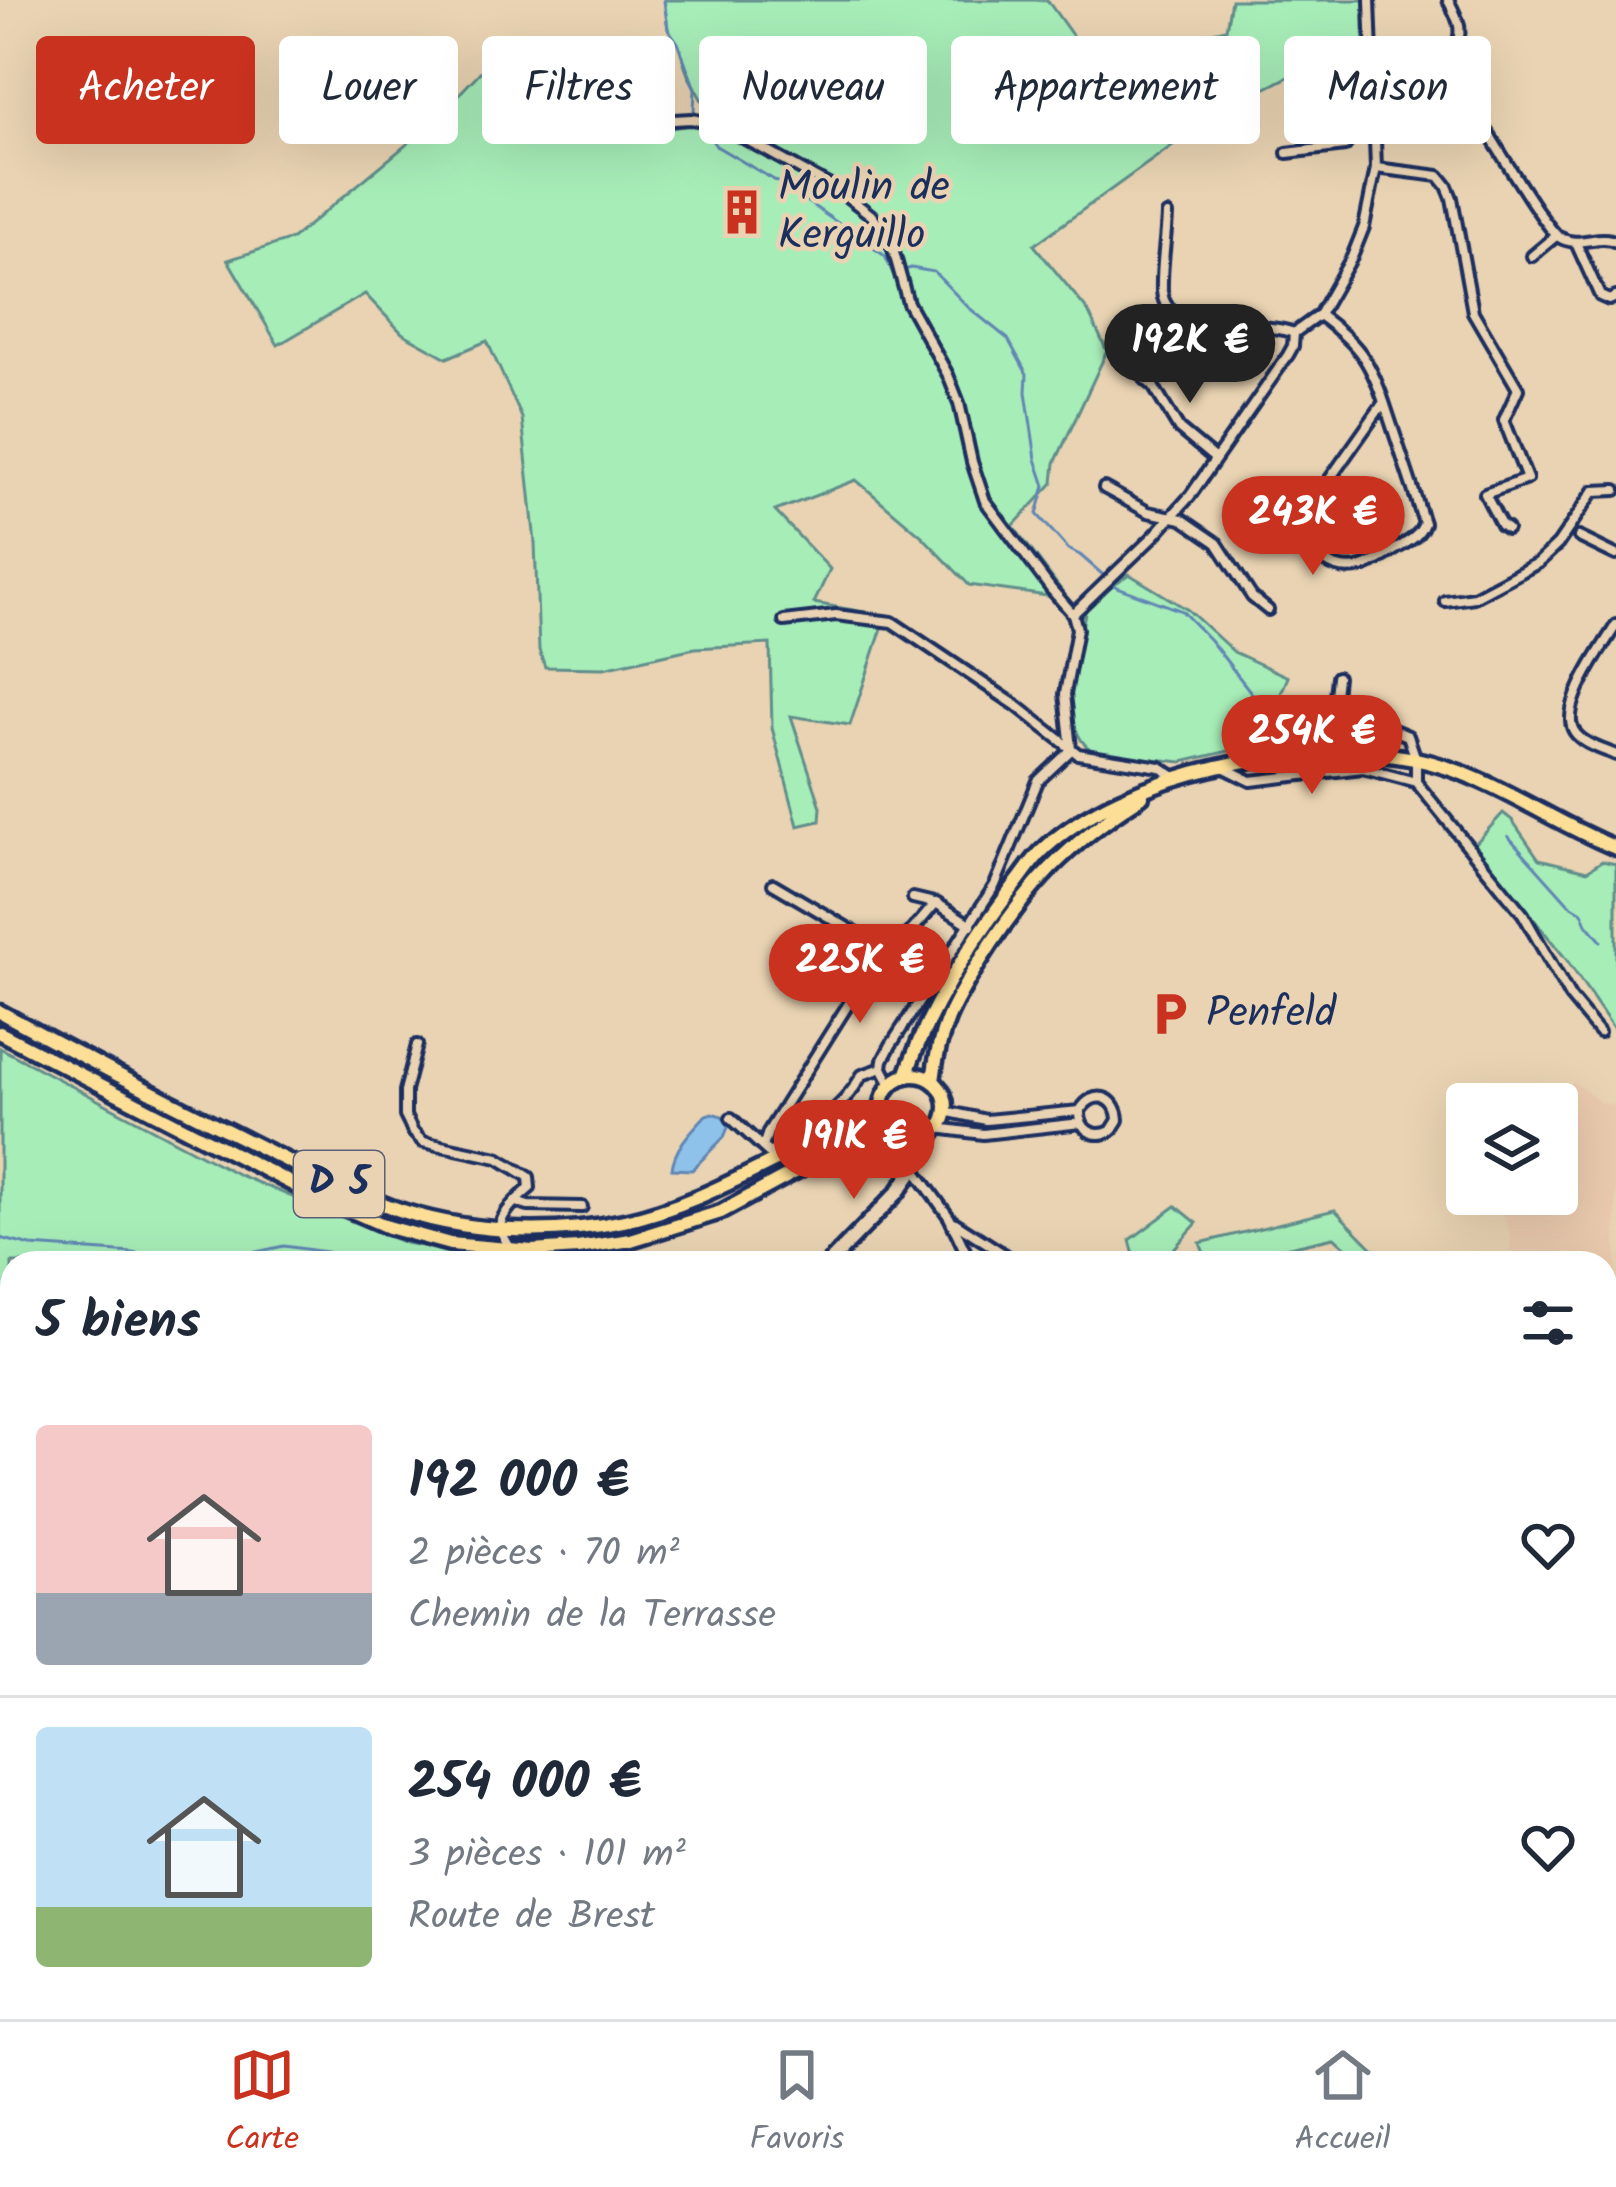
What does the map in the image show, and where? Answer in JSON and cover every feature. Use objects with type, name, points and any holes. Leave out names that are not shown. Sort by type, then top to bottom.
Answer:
[{"type":"main road","points":[[906,1076],[921,1032],[960,964],[1041,851],[1095,812],[1176,778],[1277,758],[1353,752],[1416,759],[1471,776],[1616,848]]},
{"type":"main road","points":[[933,1081],[938,1042],[954,1002],[1020,901],[1064,853],[1160,784]]},
{"type":"main road","name":"D 5","points":[[0,1012],[303,1169],[393,1208],[458,1224],[572,1228],[623,1221],[707,1195],[882,1108]]},
{"type":"main road","name":"D 5","points":[[0,1033],[304,1190],[388,1227],[450,1244],[511,1250],[631,1240],[721,1212],[845,1145],[898,1133]]},
{"type":"main road","points":[[915,1075],[933,1081],[945,1100],[937,1128],[921,1138],[898,1133],[885,1120],[882,1108],[891,1085],[915,1075]]},
{"type":"street","points":[[1370,0],[1372,36]]},
{"type":"street","points":[[1448,0],[1459,20],[1460,36]]},
{"type":"street","points":[[675,120],[718,124],[841,192],[885,232],[908,304],[959,404],[985,501],[1073,614],[1077,628],[1065,694],[1072,750]]},
{"type":"street","points":[[1491,138],[1556,236],[1576,243],[1608,238],[1616,242]]},
{"type":"street","points":[[1288,154],[1347,144]]},
{"type":"street","points":[[1073,614],[1190,496],[1288,355],[1294,333],[1319,315],[1364,227],[1376,168],[1376,144]]},
{"type":"street","points":[[1376,168],[1439,176],[1452,198],[1473,312],[1518,389],[1504,420],[1527,479],[1485,494],[1507,529]]},
{"type":"street","points":[[1167,215],[1162,295],[1167,309],[1187,321],[1274,327],[1294,333]]},
{"type":"street","points":[[1532,256],[1556,236]]},
{"type":"street","points":[[1576,243],[1600,296],[1609,300],[1616,296]]},
{"type":"street","points":[[1319,315],[1349,337],[1372,369],[1384,402],[1424,523],[1412,540],[1372,563],[1347,568],[1320,556],[1305,531],[1307,518],[1384,402]]},
{"type":"street","points":[[1145,379],[1179,429],[1214,458]]},
{"type":"street","points":[[1104,488],[1148,512],[1182,520],[1217,543],[1252,597],[1268,610]]},
{"type":"street","points":[[1445,601],[1474,597],[1538,563],[1558,544],[1594,490],[1616,490]]},
{"type":"street","points":[[1579,537],[1616,555]]},
{"type":"street","points":[[784,621],[836,615],[892,622],[1017,706],[1078,754],[1160,767],[1176,778]]},
{"type":"street","points":[[1616,625],[1570,707],[1570,724],[1584,741],[1616,755]]},
{"type":"street","points":[[1337,676],[1333,715],[1357,715],[1408,736],[1416,759],[1416,782]]},
{"type":"street","points":[[731,1118],[769,1153],[804,1133],[852,1094],[862,1075],[881,1068],[995,885],[1038,781],[1072,750]]},
{"type":"street","points":[[1222,766],[1251,781],[1363,768],[1416,782],[1522,914],[1570,997],[1599,1032]]},
{"type":"street","points":[[773,884],[883,949],[900,942],[936,904]]},
{"type":"street","points":[[913,898],[936,904],[971,926]]},
{"type":"street","points":[[763,1148],[768,1132],[883,949]]},
{"type":"street","points":[[417,1045],[405,1091],[405,1116],[413,1132],[423,1142],[498,1158],[529,1178],[530,1188],[500,1220],[499,1228],[511,1250]]},
{"type":"street","points":[[881,1068],[891,1085]]},
{"type":"street","points":[[1098,1096],[1112,1101],[1118,1113],[1116,1126],[1104,1134],[1092,1133],[1081,1123],[1081,1111],[1098,1096]]},
{"type":"street","points":[[945,1111],[986,1120],[1081,1111]]},
{"type":"street","points":[[937,1128],[983,1134],[1081,1123]]},
{"type":"street","points":[[898,1133],[914,1169],[949,1217],[965,1251]]},
{"type":"street","points":[[841,1251],[897,1193],[914,1169],[921,1138]]},
{"type":"street","points":[[514,1202],[528,1207],[582,1208]]},
{"type":"street","points":[[949,1217],[1000,1251]]},
{"type":"shaded area","points":[[1578,1086],[1600,1102],[1616,1106],[1616,1251],[1510,1251],[1503,1215],[1578,1215]]},
{"type":"green space","points":[[664,0],[1047,0],[1073,36],[951,36],[951,144],[1174,144],[1034,245],[1088,311],[1107,351],[1055,463],[1053,483],[1013,526],[1068,599],[969,585],[922,536],[856,480],[775,511],[830,569],[814,603],[886,616],[850,725],[791,716],[821,807],[820,821],[798,826],[772,728],[770,644],[695,648],[604,668],[545,667],[539,650],[535,543],[522,418],[487,341],[447,358],[402,333],[365,294],[278,345],[228,260],[292,239],[407,144],[458,144],[458,95],[482,70],[482,144],[675,144],[675,127],[688,125],[699,126],[699,144],[927,144],[927,36],[699,36],[699,95],[668,29]]},
{"type":"green space","points":[[1231,0],[1364,0],[1364,36],[1284,36],[1284,79],[1260,91],[1260,36],[1195,36],[1226,29]]},
{"type":"green space","points":[[1129,574],[1188,610],[1234,652],[1288,677],[1276,705],[1316,727],[1334,727],[1331,736],[1246,747],[1182,762],[1097,753],[1084,743],[1072,710],[1072,689],[1085,613],[1090,601]]},
{"type":"green space","points":[[1503,813],[1539,859],[1587,871],[1602,861],[1616,864],[1616,1032],[1566,959],[1474,845]]},
{"type":"green space","points":[[0,1048],[239,1175],[405,1243],[452,1251],[0,1251]]},
{"type":"green space","points":[[1176,1206],[1197,1223],[1172,1251],[1133,1251],[1130,1240]]},
{"type":"green space","points":[[1335,1210],[1375,1251],[1350,1251],[1334,1237],[1272,1251],[1203,1251],[1200,1243]]},
{"type":"water","points":[[712,1113],[730,1123],[724,1137],[692,1170],[672,1169],[684,1140]]},
{"type":"waterway","points":[[664,0],[668,29],[695,89],[697,117]]},
{"type":"waterway","points":[[715,144],[885,256],[893,274]]},
{"type":"waterway","points":[[902,271],[934,272],[1008,339],[1027,374],[1036,459],[1045,486],[1037,514],[1068,549],[1117,587],[1182,611],[1268,708],[1316,729],[1347,726]]},
{"type":"waterway","points":[[1508,836],[1569,904],[1582,912],[1601,941]]},
{"type":"waterway","points":[[0,1238],[31,1246],[104,1251]]},
{"type":"waterway","points":[[261,1251],[284,1246],[319,1251]]},
{"type":"place","name":"Moulin de Kerguillo","points":[[742,212]]},
{"type":"place","name":"Penfeld","points":[[1170,1014]]}]
